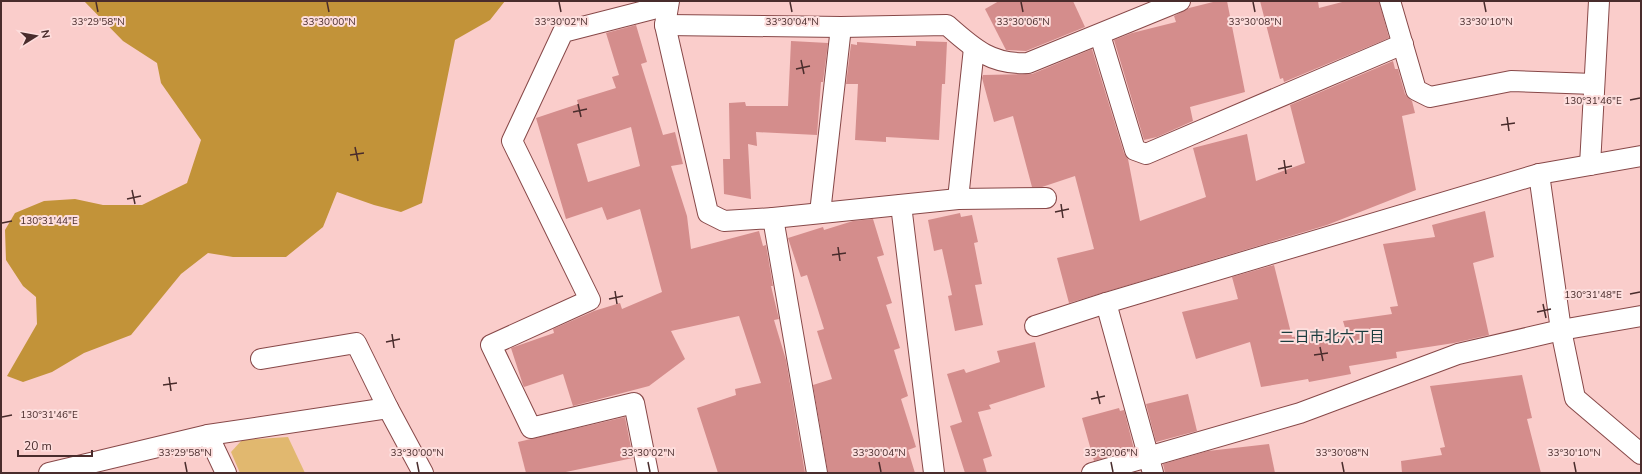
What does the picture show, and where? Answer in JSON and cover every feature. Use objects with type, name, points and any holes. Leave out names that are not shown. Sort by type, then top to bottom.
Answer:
[{"type":"street","points":[[665,25],[841,27],[947,24],[974,48],[999,60],[1028,63],[1180,1]]},
{"type":"street","points":[[1390,1],[1416,90],[1430,97],[1511,81],[1594,84]]},
{"type":"street","points":[[1590,165],[1599,1]]},
{"type":"street","points":[[645,472],[634,403],[531,428],[490,345],[590,300],[512,141],[563,32],[668,3],[665,25],[708,213],[724,221],[773,218],[958,199],[1046,198]]},
{"type":"street","points":[[820,213],[841,27]]},
{"type":"street","points":[[1100,34],[1135,150],[1146,154],[1403,44]]},
{"type":"street","points":[[958,199],[974,48]]},
{"type":"street","points":[[1035,326],[1106,303],[1539,174],[1641,156]]},
{"type":"street","points":[[1539,174],[1561,330],[1575,398],[1641,454]]},
{"type":"street","points":[[901,205],[934,473]]},
{"type":"street","points":[[773,218],[817,473]]},
{"type":"street","points":[[1106,303],[1151,465]]},
{"type":"street","points":[[1092,473],[1151,465],[1300,413],[1458,354],[1561,330],[1641,316]]},
{"type":"street","points":[[261,359],[356,343],[388,408],[423,473]]},
{"type":"street","points":[[50,473],[208,435],[388,408]]},
{"type":"street","points":[[208,435],[226,473]]},
{"type":"shaded area","points":[[84,1],[505,1],[490,20],[455,40],[422,203],[401,212],[374,205],[337,192],[323,227],[286,257],[233,257],[208,253],[181,274],[131,335],[84,353],[52,372],[23,382],[7,376],[37,324],[36,297],[23,286],[6,260],[5,230],[15,213],[44,201],[75,199],[103,205],[142,205],[187,183],[201,140],[161,83],[157,63],[123,41]]},
{"type":"shaded area","points":[[288,437],[305,473],[240,473],[231,452],[242,440]]},
{"type":"building","points":[[999,1],[1073,1],[1085,27],[1026,51],[1006,50],[985,9]]},
{"type":"building","points":[[1217,1],[1227,1],[1245,92],[1190,107],[1193,121],[1157,137],[1144,140],[1114,40],[1132,33],[1176,22],[1174,16],[1189,8]]},
{"type":"building","points":[[1260,1],[1318,1],[1319,8],[1346,1],[1379,1],[1389,38],[1284,82],[1283,78],[1280,79]]},
{"type":"building","points":[[636,25],[647,62],[641,64],[663,135],[675,132],[683,164],[671,166],[687,216],[691,249],[759,231],[763,246],[766,245],[773,286],[771,286],[779,319],[774,320],[786,360],[805,473],[718,473],[697,408],[736,395],[735,389],[761,383],[739,316],[671,331],[685,359],[649,386],[573,406],[563,374],[524,387],[523,385],[511,348],[554,333],[553,329],[594,311],[620,303],[622,309],[662,292],[640,209],[607,220],[602,207],[566,219],[536,118],[578,104],[577,100],[616,88],[612,77],[619,75],[606,33]],"holes":[[[631,127],[640,166],[588,182],[577,144]]]},
{"type":"building","points":[[791,41],[828,43],[823,82],[821,82],[817,135],[756,132],[757,146],[748,144],[751,199],[724,194],[723,159],[730,159],[729,103],[745,102],[746,106],[788,106]]},
{"type":"building","points":[[916,41],[947,42],[945,84],[942,84],[939,140],[886,137],[886,142],[855,140],[858,84],[846,84],[851,44],[857,45],[857,42],[916,46]]},
{"type":"building","points":[[1092,49],[1124,153],[1128,159],[1140,221],[1206,197],[1193,148],[1247,134],[1256,181],[1305,163],[1290,105],[1393,61],[1395,69],[1398,69],[1405,94],[1412,101],[1415,113],[1402,116],[1416,190],[1327,225],[1069,303],[1057,258],[1094,249],[1075,176],[1042,187],[1032,187],[1013,116],[994,122],[982,78],[983,75],[1032,74]]},
{"type":"building","points":[[1485,211],[1494,257],[1473,263],[1489,335],[1454,343],[1396,352],[1397,358],[1349,366],[1351,374],[1309,382],[1308,379],[1261,387],[1250,342],[1196,359],[1182,312],[1238,299],[1232,277],[1274,265],[1292,337],[1346,331],[1343,321],[1392,314],[1390,307],[1398,306],[1383,244],[1435,237],[1432,225]]},
{"type":"building","points":[[960,213],[961,217],[972,215],[978,242],[974,243],[982,284],[975,285],[983,325],[955,331],[948,296],[952,295],[942,249],[934,251],[928,220]]},
{"type":"building","points":[[873,219],[884,255],[877,257],[892,303],[886,305],[900,348],[894,350],[908,396],[901,399],[916,447],[908,450],[915,473],[828,473],[813,385],[832,379],[817,331],[824,329],[807,275],[801,277],[788,238],[823,227],[824,230],[853,221]]},
{"type":"building","points":[[1035,342],[1045,387],[989,405],[991,409],[978,412],[992,456],[983,459],[987,473],[965,473],[950,426],[962,422],[947,374],[964,369],[966,373],[1000,362],[997,351]]},
{"type":"building","points":[[1522,375],[1532,418],[1527,419],[1541,473],[1402,473],[1401,461],[1442,455],[1440,448],[1445,447],[1430,386]]},
{"type":"building","points":[[1188,394],[1197,431],[1156,442],[1146,404]]},
{"type":"building","points":[[1119,408],[1120,411],[1124,410],[1134,449],[1094,461],[1082,418]]},
{"type":"building","points":[[625,417],[633,458],[561,473],[526,473],[518,442]]},
{"type":"building","points":[[1269,444],[1275,473],[1165,473],[1163,464],[1208,451]]},
{"type":"district","name":"二日市北六丁目","points":[[1332,337]]}]
